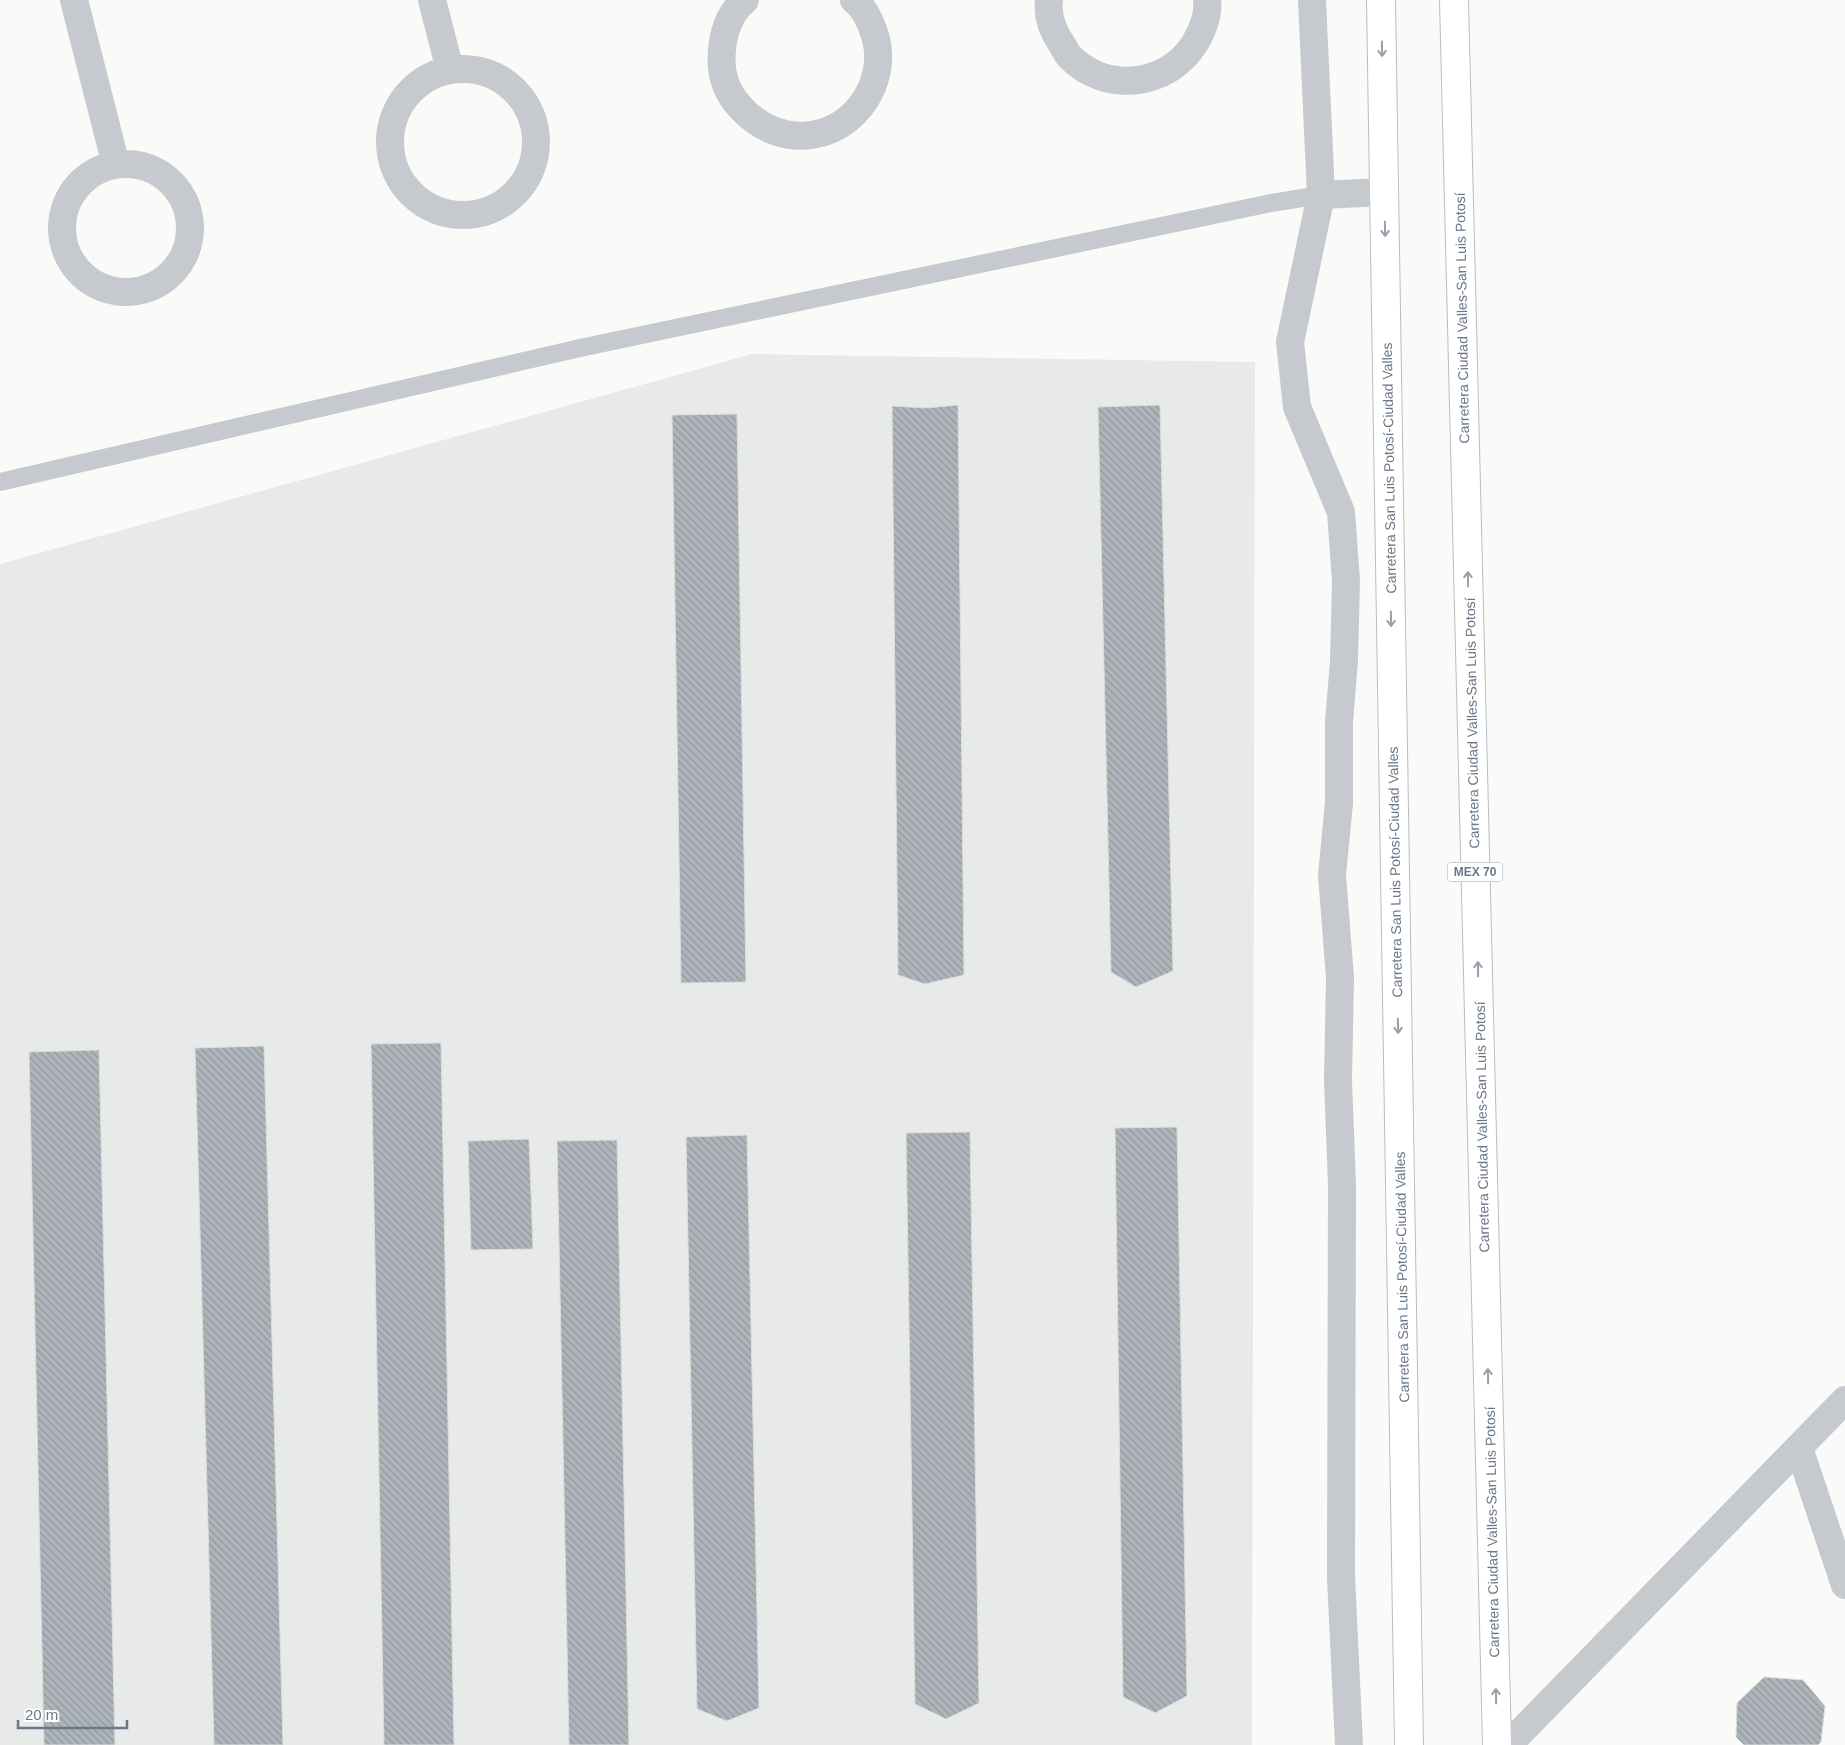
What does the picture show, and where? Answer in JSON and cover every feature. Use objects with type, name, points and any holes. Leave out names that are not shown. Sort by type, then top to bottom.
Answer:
[{"type":"main road","name":"Carretera San Luis Potosí-Ciudad Valles","points":[[1381,0],[1409,1745]]},
{"type":"main road","name":"Carretera Ciudad Valles-San Luis Potosí","points":[[1454,0],[1497,1745]]},
{"type":"street","points":[[74,0],[116,165]]},
{"type":"street","points":[[432,0],[450,70]]},
{"type":"street","points":[[745,0],[740,4],[727,26],[721,52],[723,78],[734,101],[752,120],[775,132],[801,136],[826,132],[849,119],[866,100],[877,76],[878,49],[872,24],[854,0]]},
{"type":"street","points":[[1048,0],[1048,8],[1055,34],[1070,56],[1091,72],[1116,81],[1144,80],[1168,71],[1188,54],[1202,32],[1208,7],[1207,0]]},
{"type":"street","points":[[1312,0],[1321,195],[1290,342],[1297,407],[1341,512],[1346,581],[1344,660],[1339,722],[1340,803],[1332,875],[1340,978],[1338,1080],[1342,1185],[1341,1568],[1349,1745]]},
{"type":"street","points":[[473,69],[494,75],[513,88],[527,106],[535,127],[536,150],[530,172],[519,191],[499,207],[475,216],[449,215],[426,206],[406,189],[394,167],[389,142],[394,116],[406,94],[426,78],[450,70],[473,69]]},
{"type":"street","points":[[116,165],[136,165],[155,171],[171,182],[183,198],[189,217],[190,236],[185,255],[174,272],[156,286],[135,292],[113,292],[92,283],[76,268],[65,249],[62,226],[66,205],[70,198],[78,186],[95,172],[116,165]]},
{"type":"street","points":[[1321,195],[1384,192]]},
{"type":"street","points":[[1508,1745],[1845,1400]]},
{"type":"street","points":[[1798,1448],[1845,1585]]},
{"type":"lane","points":[[0,482],[580,348],[1271,203],[1321,195]]},
{"type":"shaded area","points":[[752,354],[1255,362],[1252,1745],[0,1745],[0,564]]},
{"type":"building","points":[[958,405],[964,975],[925,984],[898,975],[892,406],[926,408]]},
{"type":"building","points":[[1160,405],[1173,971],[1136,987],[1111,972],[1098,407]]},
{"type":"building","points":[[737,414],[746,982],[681,983],[672,415]]},
{"type":"building","points":[[441,1043],[454,1745],[384,1745],[371,1044]]},
{"type":"building","points":[[264,1046],[283,1745],[214,1745],[195,1048]]},
{"type":"building","points":[[99,1050],[115,1745],[44,1745],[29,1052]]},
{"type":"building","points":[[1177,1127],[1187,1696],[1155,1713],[1123,1697],[1115,1128]]},
{"type":"building","points":[[970,1132],[979,1703],[946,1719],[915,1704],[906,1133]]},
{"type":"building","points":[[747,1135],[759,1708],[727,1721],[697,1709],[686,1137]]},
{"type":"building","points":[[529,1139],[533,1249],[471,1250],[468,1141]]},
{"type":"building","points":[[617,1140],[629,1745],[569,1745],[557,1141]]},
{"type":"building","points":[[1764,1677],[1803,1680],[1825,1706],[1821,1742],[1818,1745],[1744,1745],[1736,1737],[1737,1703]]}]
